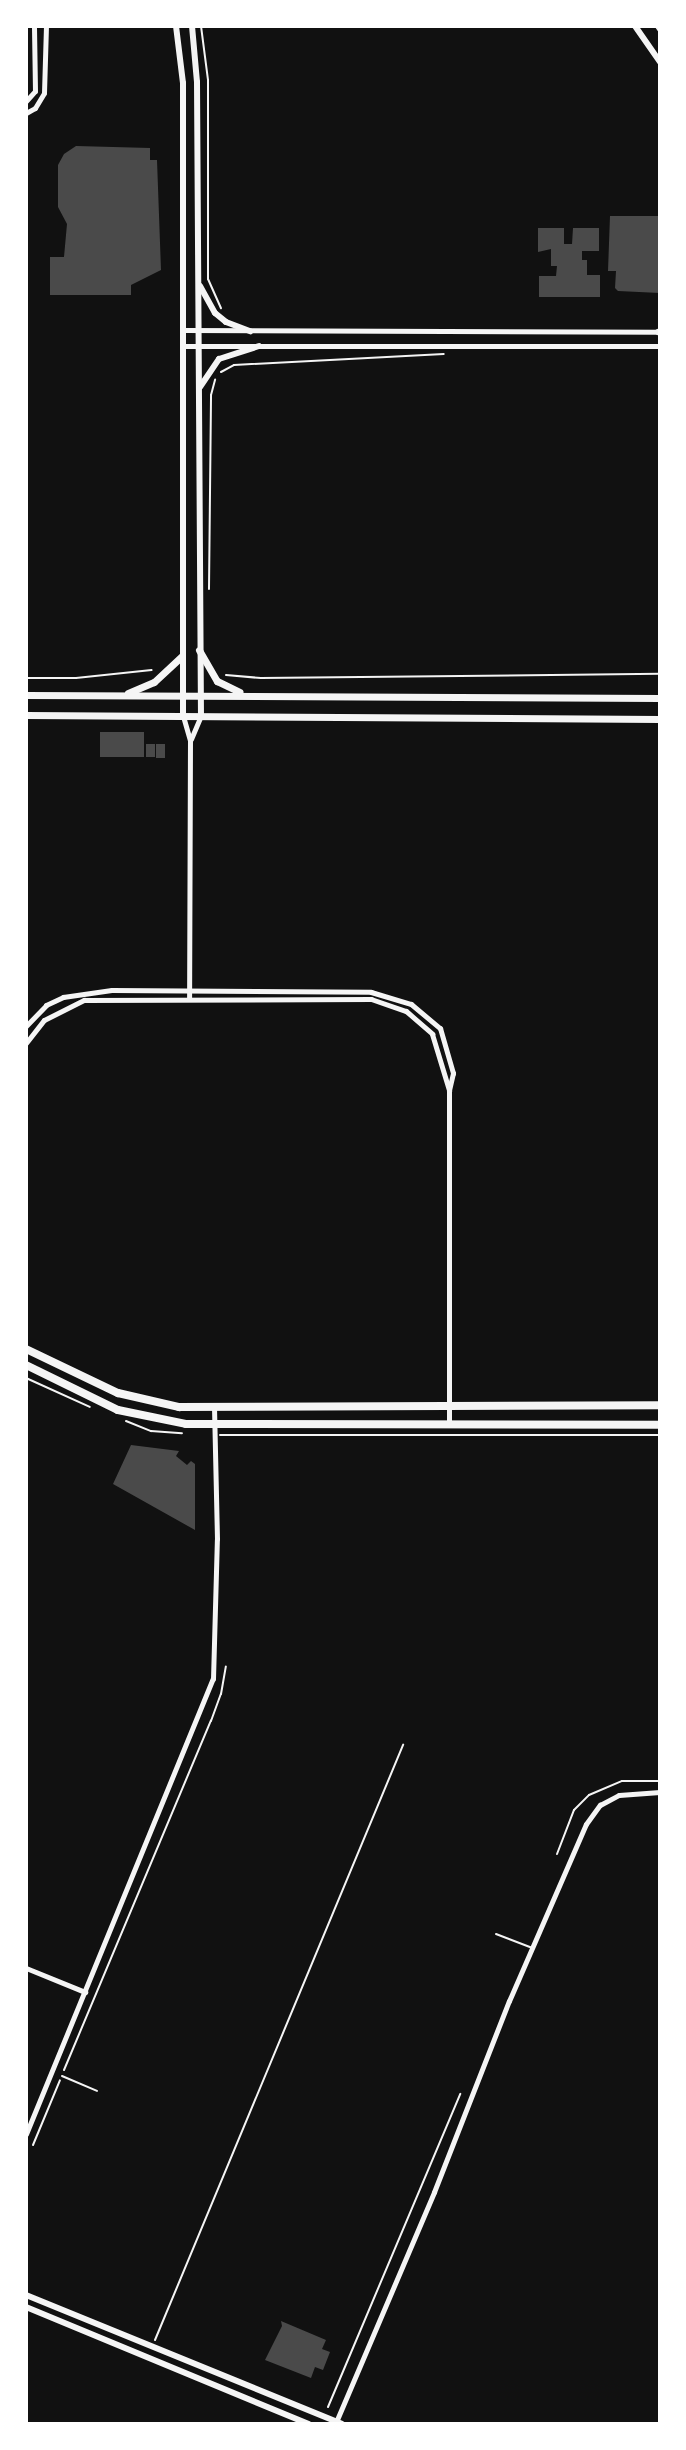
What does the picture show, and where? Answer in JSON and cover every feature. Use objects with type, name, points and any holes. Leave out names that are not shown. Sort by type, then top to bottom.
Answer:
[{"type":"main road","points":[[199,650],[217,681],[246,694]]},
{"type":"main road","points":[[123,696],[154,682],[182,656]]},
{"type":"main road","points":[[26,695],[658,696]]},
{"type":"main road","points":[[26,715],[660,719]]},
{"type":"main road","points":[[26,1349],[140,1400],[179,1407],[660,1405]]},
{"type":"main road","points":[[26,1365],[118,1410],[157,1420],[214,1427],[660,1425]]},
{"type":"street","points":[[26,101],[35,91],[34,26]]},
{"type":"street","points":[[26,113],[35,108],[44,93],[46,26]]},
{"type":"street","points":[[176,26],[183,83],[182,695],[183,715],[190,740],[189,998]]},
{"type":"street","points":[[190,740],[201,715],[197,82],[192,26]]},
{"type":"street","points":[[635,26],[660,62]]},
{"type":"street","points":[[184,261],[198,261]]},
{"type":"street","points":[[198,279],[215,313],[226,322],[250,331]]},
{"type":"street","points":[[184,330],[659,332]]},
{"type":"street","points":[[184,346],[660,346]]},
{"type":"street","points":[[199,391],[205,375],[219,359],[259,346]]},
{"type":"street","points":[[26,1026],[46,1005],[79,992],[189,990],[371,992],[411,1004],[440,1028],[453,1073],[449,1091],[449,1426]]},
{"type":"street","points":[[26,1043],[44,1020],[84,1000],[349,998],[387,1003],[406,1011],[432,1034],[449,1091]]},
{"type":"street","points":[[26,2134],[213,1679],[217,1554],[214,1407]]},
{"type":"street","points":[[26,2295],[338,2423],[592,1813],[619,1795],[660,1792]]},
{"type":"street","points":[[26,1968],[85,1992]]},
{"type":"street","points":[[26,2307],[309,2424]]},
{"type":"lane","points":[[496,1934],[533,1949]]},
{"type":"lane","points":[[62,2076],[97,2091]]},
{"type":"path","points":[[201,26],[208,80],[208,279],[223,307]]},
{"type":"path","points":[[209,601],[211,395],[219,373],[234,365],[456,353]]},
{"type":"path","points":[[26,678],[76,678],[157,668]]},
{"type":"path","points":[[217,673],[234,678],[660,674]]},
{"type":"path","points":[[33,2145],[211,1721],[221,1694],[226,1666]]},
{"type":"path","points":[[152,2347],[403,1745]]},
{"type":"path","points":[[328,2407],[460,2094]]},
{"type":"building","points":[[76,146],[150,148],[150,160],[157,160],[161,270],[131,285],[131,295],[50,295],[50,257],[64,257],[67,224],[58,207],[58,165],[64,154]]},
{"type":"building","points":[[610,216],[660,216],[660,293],[618,291],[615,288],[616,271],[608,271]]},
{"type":"building","points":[[538,228],[564,228],[564,244],[572,244],[573,228],[599,228],[599,251],[582,251],[582,260],[587,260],[587,275],[600,275],[600,297],[539,297],[539,276],[556,276],[557,266],[551,266],[551,249],[538,252]]},
{"type":"building","points":[[100,732],[144,732],[144,757],[100,757]]},
{"type":"building","points":[[146,744],[155,744],[155,757],[146,757]]},
{"type":"building","points":[[156,744],[165,744],[165,758],[156,758]]},
{"type":"building","points":[[131,1445],[179,1451],[176,1456],[187,1465],[191,1461],[195,1464],[195,1530],[113,1484]]},
{"type":"building","points":[[281,2321],[326,2340],[322,2349],[330,2352],[323,2370],[315,2367],[311,2378],[265,2360],[282,2326]]}]
